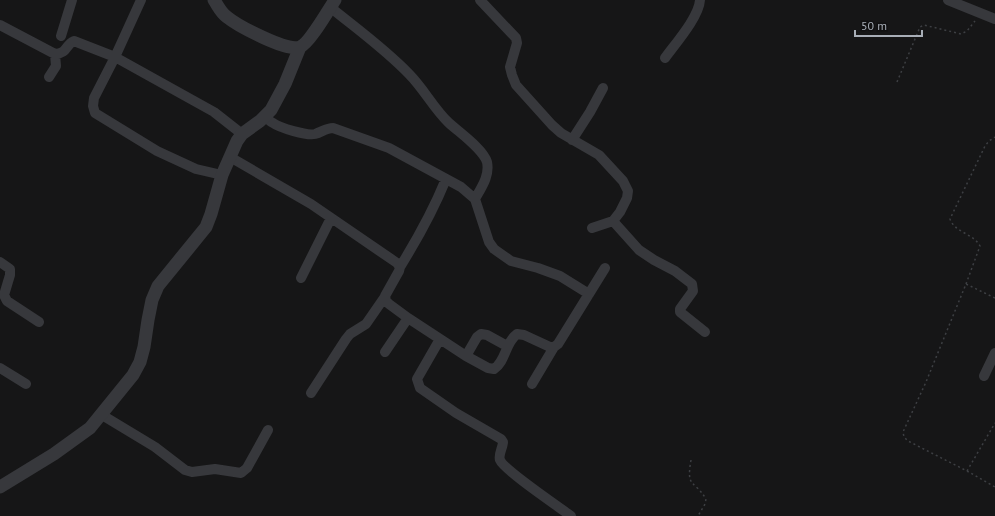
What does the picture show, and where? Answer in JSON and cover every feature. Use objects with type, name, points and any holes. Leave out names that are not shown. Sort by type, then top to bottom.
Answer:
[{"type":"street","points":[[60,36],[71,0],[67,0]]},
{"type":"street","points":[[141,0],[94,98],[92,106],[95,113],[157,151],[196,169],[222,175]]},
{"type":"street","points":[[214,0],[226,16],[248,31],[282,45],[292,48],[300,47]]},
{"type":"street","points":[[480,0],[516,38],[517,43],[510,67],[516,85],[561,133],[599,155],[623,182],[628,191],[627,198],[620,212],[613,221],[592,228]]},
{"type":"street","points":[[665,58],[697,12],[700,0]]},
{"type":"street","points":[[948,0],[995,19]]},
{"type":"street","points":[[0,487],[25,473],[90,428],[133,375],[140,362],[152,300],[158,286],[206,227],[212,214],[222,175],[237,141],[242,134],[265,117],[277,100],[300,47],[308,40],[332,4],[392,56],[422,88],[448,122],[482,153],[487,161],[488,170],[485,180],[475,199]]},
{"type":"street","points":[[0,25],[55,54],[60,54],[65,51],[70,43],[74,41],[114,58],[214,112],[242,134]]},
{"type":"street","points":[[49,78],[56,66],[55,54]]},
{"type":"street","points":[[572,140],[603,88]]},
{"type":"street","points":[[265,117],[280,127],[305,134],[316,134],[328,128],[333,128],[389,148],[446,179],[460,187],[475,199],[489,242],[494,250],[511,261],[538,268],[560,276],[590,294]]},
{"type":"street","points":[[230,157],[311,204],[386,255],[400,267]]},
{"type":"street","points":[[311,392],[346,339],[350,334],[366,324],[384,298],[397,276],[400,267],[425,226],[446,179]]},
{"type":"street","points":[[301,278],[331,218]]},
{"type":"street","points":[[613,221],[639,250],[675,271],[692,284],[693,291],[680,309],[680,312],[705,332]]},
{"type":"street","points":[[0,262],[10,269],[10,275],[4,295],[5,298],[7,301],[39,322]]},
{"type":"street","points":[[532,384],[605,268]]},
{"type":"street","points":[[384,298],[389,304],[408,318],[466,356],[488,368],[494,369],[499,366],[511,338],[517,334],[524,335],[554,348]]},
{"type":"street","points":[[385,352],[408,318]]},
{"type":"street","points":[[466,356],[477,337],[481,334],[487,335],[507,346]]},
{"type":"street","points":[[440,339],[417,379],[420,388],[456,413],[501,439],[503,442],[500,455],[501,461],[511,471],[571,516]]},
{"type":"street","points":[[984,376],[995,353]]},
{"type":"street","points":[[0,368],[26,384]]},
{"type":"street","points":[[102,415],[156,447],[185,470],[192,472],[215,469],[241,473],[247,468],[268,430]]},
{"type":"path","points":[[897,82],[920,27],[924,25],[961,34],[967,31],[980,13]]},
{"type":"path","points":[[995,137],[985,146],[950,219],[954,226],[976,240],[980,246],[926,382],[903,432],[904,437],[908,441],[995,487]]},
{"type":"path","points":[[966,284],[995,298]]},
{"type":"path","points":[[967,471],[995,423]]},
{"type":"path","points":[[691,460],[688,474],[689,479],[706,499],[705,504],[698,516]]}]
